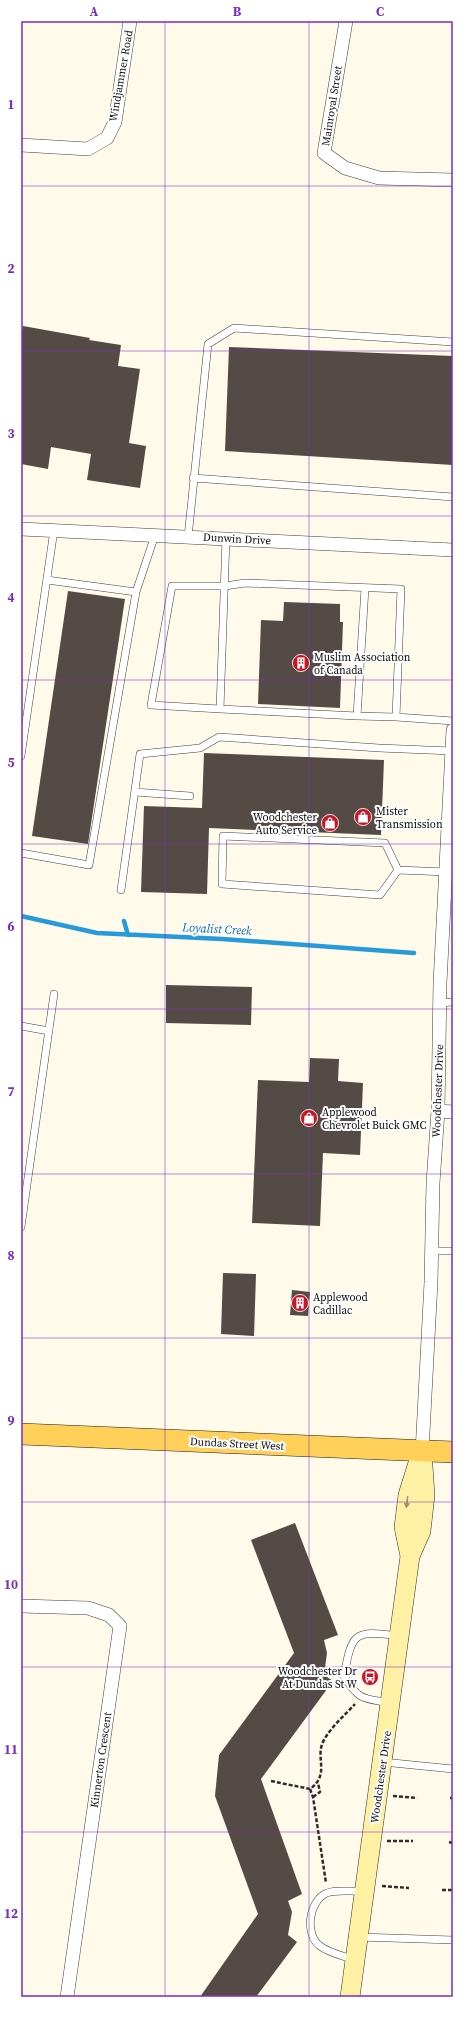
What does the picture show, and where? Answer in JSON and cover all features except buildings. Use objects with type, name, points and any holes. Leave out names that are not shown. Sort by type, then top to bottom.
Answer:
[{"type":"main road","name":"Dundas Street West","points":[[21,1434],[422,1452],[453,1452]]},
{"type":"street","name":"Windjammer Road","points":[[21,145],[88,149],[107,138],[115,122],[130,21]]},
{"type":"street","name":"Mainroyal Street","points":[[346,21],[324,153],[345,168],[379,178],[453,180]]},
{"type":"street","name":"Dunwin Drive","points":[[21,529],[453,550]]},
{"type":"street","name":"Woodchester Drive","points":[[350,1997],[410,1556],[421,1531],[424,1502],[422,1452],[433,1183],[447,1002],[447,872],[453,730]]},
{"type":"street","points":[[438,1111],[453,1112]]},
{"type":"street","name":"Kinnerton Crescent","points":[[21,1606],[88,1608],[109,1615],[120,1626],[67,1997]]},
{"type":"lane","points":[[188,537],[208,344],[234,328],[453,342]]},
{"type":"lane","points":[[193,478],[453,497]]},
{"type":"lane","points":[[21,756],[54,530]]},
{"type":"lane","points":[[21,853],[89,865],[136,592],[155,535]]},
{"type":"lane","points":[[220,709],[226,538]]},
{"type":"lane","points":[[47,580],[136,592]]},
{"type":"lane","points":[[396,717],[400,589],[245,583],[225,586],[172,586],[151,705],[453,721]]},
{"type":"lane","points":[[357,716],[365,588]]},
{"type":"lane","points":[[121,890],[140,754],[200,748],[219,737],[379,748],[452,751]]},
{"type":"lane","points":[[135,792],[190,796]]},
{"type":"lane","points":[[223,836],[385,843],[398,870],[380,895],[222,884],[223,836]]},
{"type":"lane","points":[[398,870],[447,872]]},
{"type":"lane","points":[[21,1227],[54,994]]},
{"type":"lane","points":[[21,1026],[49,1031]]},
{"type":"lane","points":[[431,1252],[453,1251]]},
{"type":"lane","points":[[391,1703],[361,1698],[353,1692],[344,1676],[349,1646],[358,1636],[364,1633],[378,1633],[400,1636]]},
{"type":"lane","points":[[383,1762],[453,1769]]},
{"type":"lane","points":[[355,1960],[320,1946],[311,1934],[310,1915],[320,1898],[328,1892],[365,1888]]},
{"type":"lane","points":[[358,1937],[453,1940]]},
{"type":"path","points":[[313,1797],[320,1792],[318,1783],[321,1773],[323,1741],[361,1698]]},
{"type":"path","points":[[271,1781],[310,1789],[318,1783]]},
{"type":"path","points":[[310,1789],[313,1797],[328,1892]]},
{"type":"path","points":[[378,1795],[417,1798]]},
{"type":"path","points":[[372,1841],[413,1842]]},
{"type":"path","points":[[365,1888],[409,1888]]},
{"type":"path","points":[[442,1890],[453,1890]]},
{"type":"waterway","name":"Loyalist Creek","points":[[21,916],[97,933],[222,939],[414,953]]},
{"type":"waterway","points":[[124,921],[128,935]]},
{"type":"place","name":"Muslim Association of Canada","points":[[301,663]]},
{"type":"place","name":"Mister Transmission","points":[[363,817]]},
{"type":"place","name":"Woodchester Auto Service","points":[[330,823]]},
{"type":"place","name":"Applewood Chevrolet Buick GMC","points":[[309,1118]]},
{"type":"place","name":"Applewood Cadillac","points":[[300,1303]]},
{"type":"place","name":"Woodchester Dr At Dundas St W","points":[[370,1677]]}]
